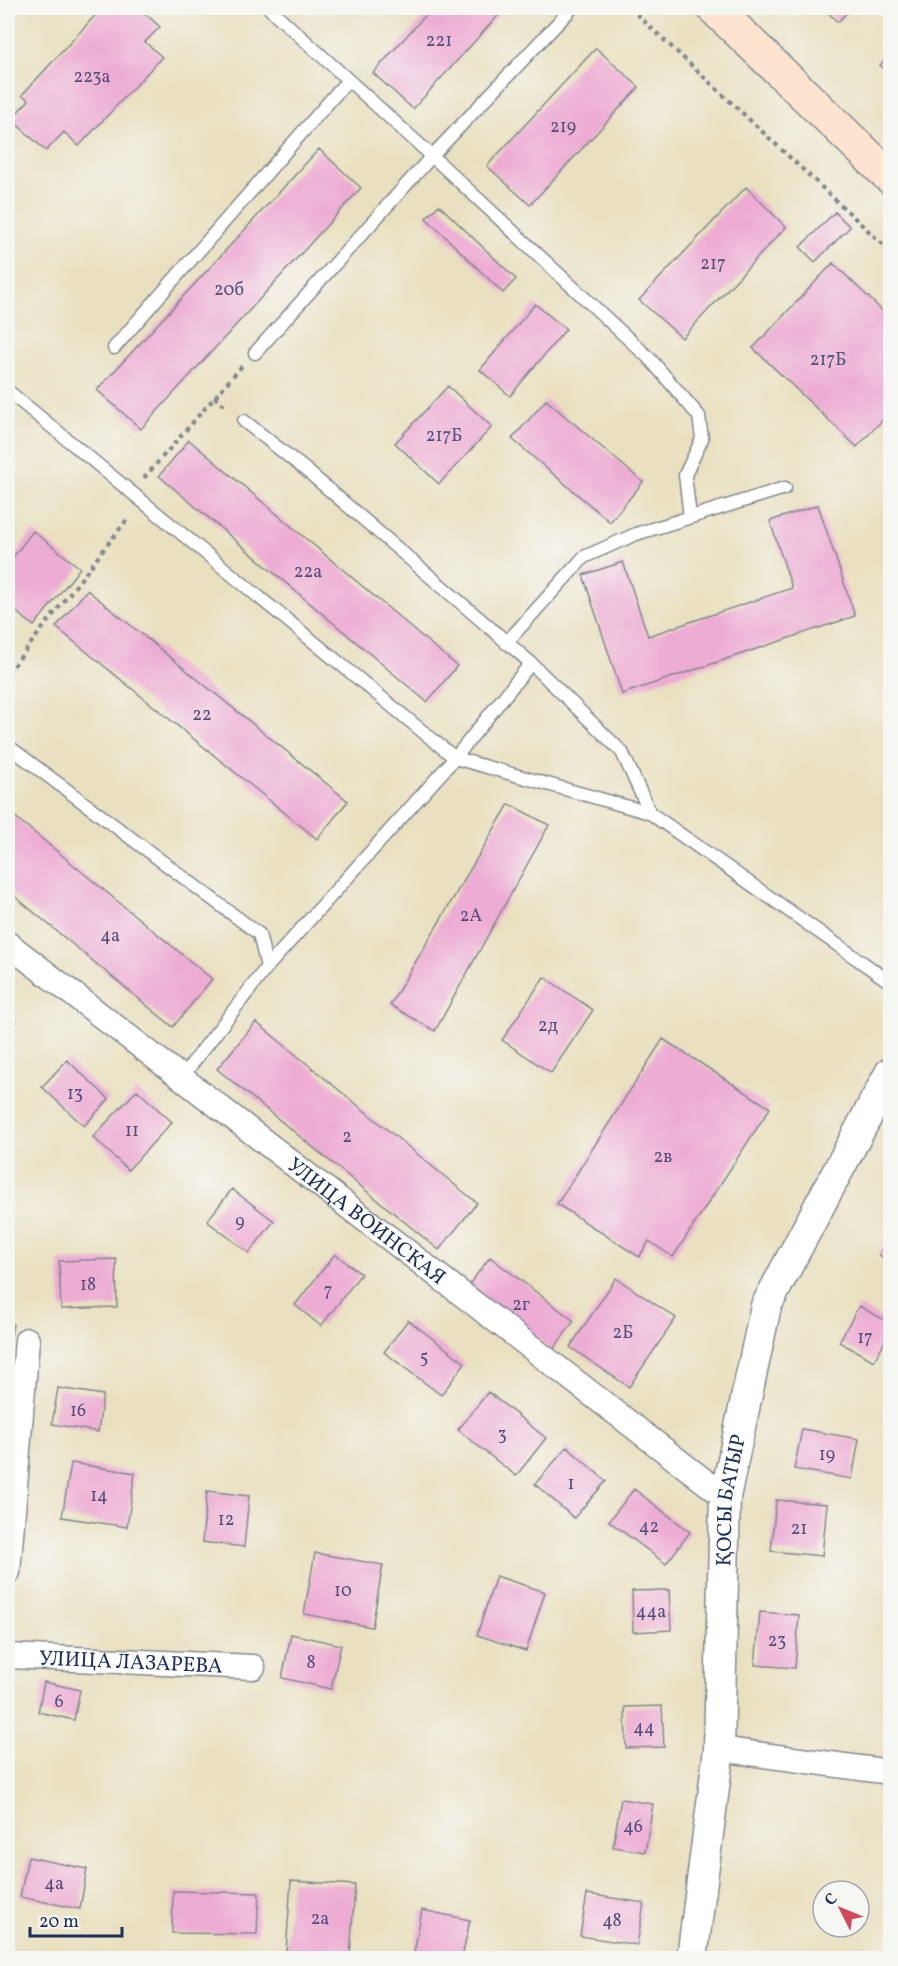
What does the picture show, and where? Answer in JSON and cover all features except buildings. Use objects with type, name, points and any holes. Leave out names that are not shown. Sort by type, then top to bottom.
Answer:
[{"type":"main road","points":[[714,8],[891,177]]},
{"type":"street","name":"УЛИЦА ВОИНСКАЯ","points":[[8,944],[724,1497]]},
{"type":"street","name":"ҚОСЫ БАТЫР","points":[[692,1959],[719,1749],[724,1497],[766,1306],[891,1073]]},
{"type":"street","points":[[8,1572],[27,1340]]},
{"type":"street","name":"УЛИЦА ЛАЗАРЕВА","points":[[8,1656],[253,1667]]},
{"type":"street","points":[[719,1749],[891,1772]]},
{"type":"lane","points":[[268,8],[432,156],[650,359],[699,416],[702,439],[685,475],[690,517]]},
{"type":"lane","points":[[255,353],[432,156],[572,8]]},
{"type":"lane","points":[[114,348],[348,80]]},
{"type":"lane","points":[[8,391],[455,758],[650,813],[891,982]]},
{"type":"lane","points":[[244,421],[306,470],[531,663],[622,752],[650,813]]},
{"type":"lane","points":[[506,643],[585,557],[636,534],[785,488]]},
{"type":"lane","points":[[181,1078],[267,967],[455,758],[531,663]]},
{"type":"lane","points":[[8,746],[259,934],[267,967]]},
{"type":"path","points":[[630,8],[891,251]]},
{"type":"path","points":[[131,492],[255,353]]},
{"type":"path","points":[[8,673],[142,500]]}]
